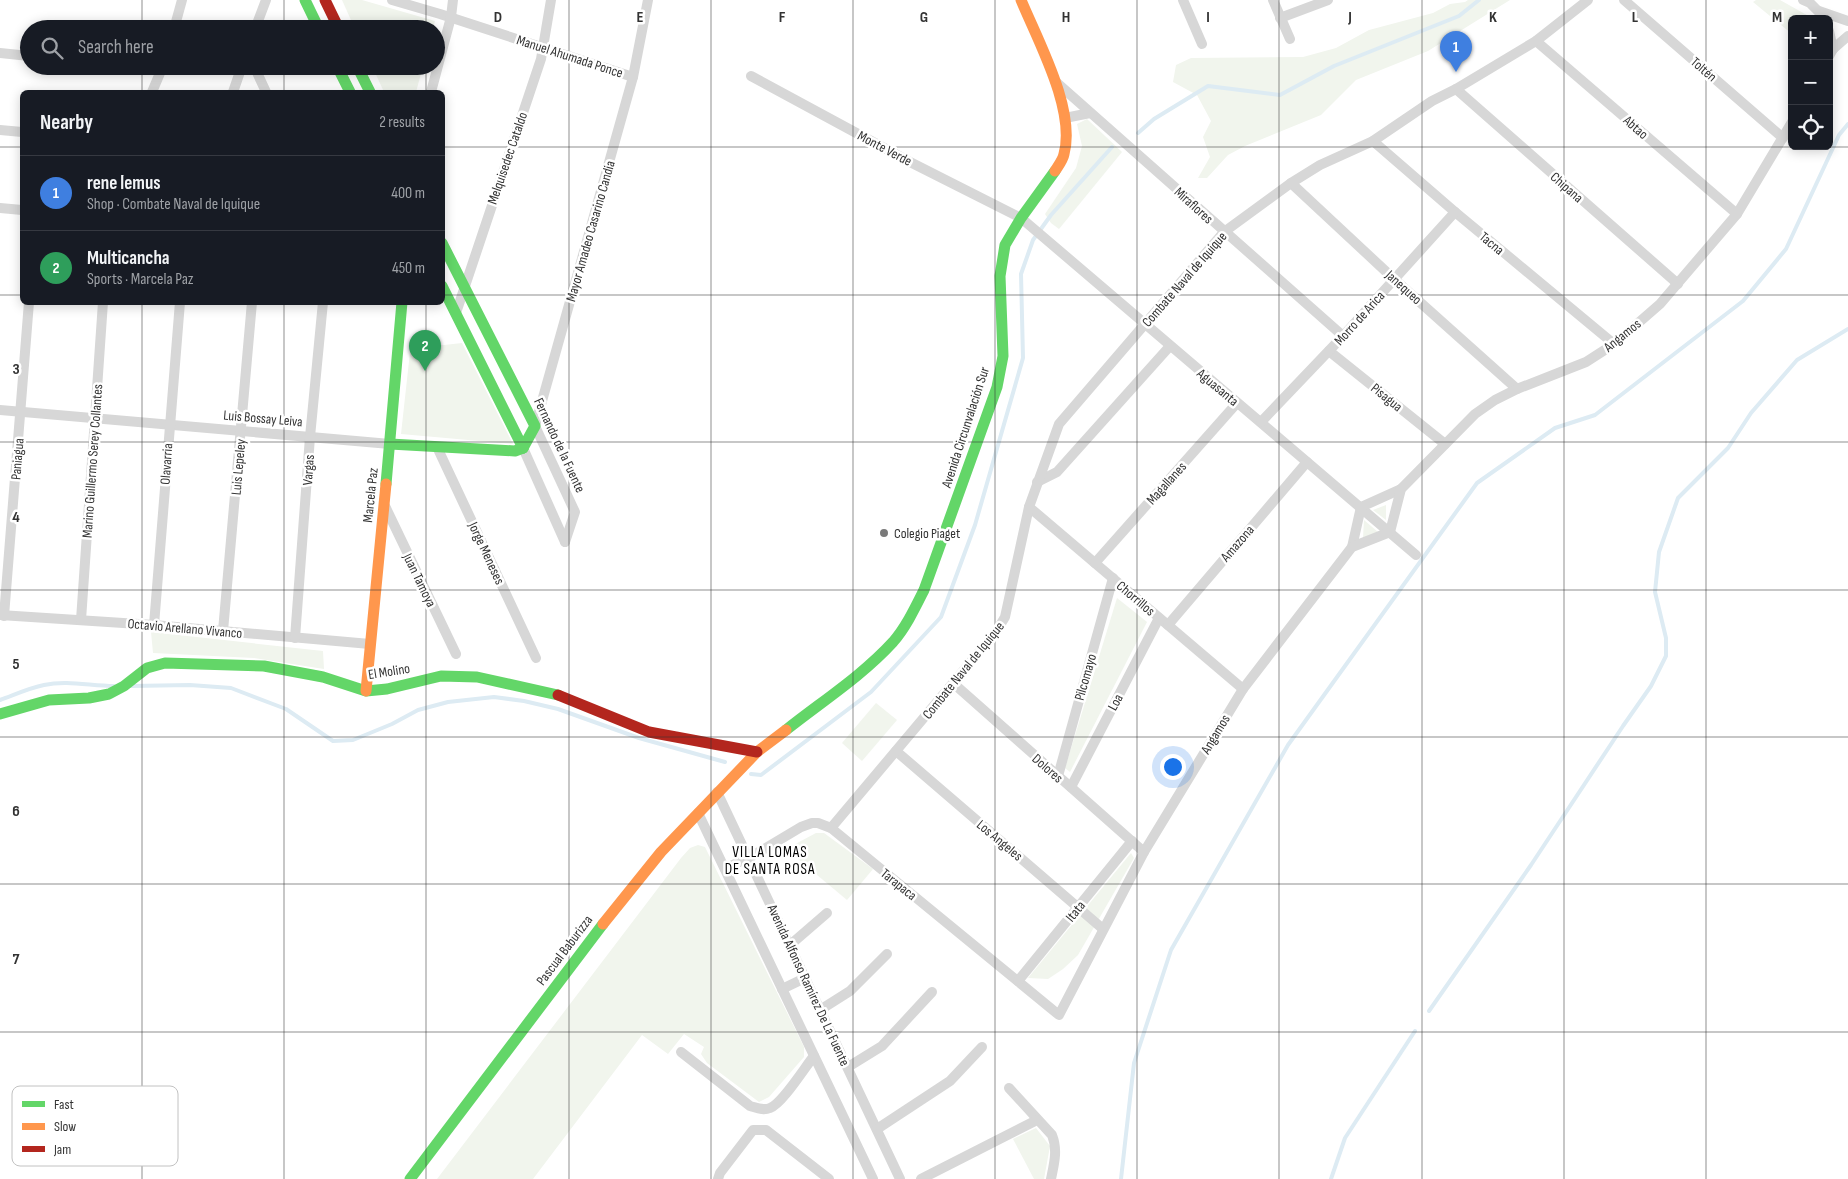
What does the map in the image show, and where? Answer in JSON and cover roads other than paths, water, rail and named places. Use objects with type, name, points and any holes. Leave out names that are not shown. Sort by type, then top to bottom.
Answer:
[{"type":"street","points":[[176,20],[182,0]]},
{"type":"street","points":[[258,20],[266,0]]},
{"type":"street","points":[[305,0],[315,20]]},
{"type":"street","points":[[325,0],[335,20]]},
{"type":"street","name":"Manuel Ahumada Ponce","points":[[392,0],[634,77]]},
{"type":"street","points":[[445,36],[453,0]]},
{"type":"street","name":"Melquisedec Cataldo","points":[[456,313],[543,48],[551,0]]},
{"type":"street","name":"Mayor Amadeo Casarino Candia","points":[[535,426],[634,77],[648,0]]},
{"type":"street","name":"Mayor Amadeo Casarino Candia","points":[[642,36],[654,0]]},
{"type":"street","name":"Avenida Circunvalación Sur","points":[[757,752],[864,670],[893,642],[910,618],[924,590],[997,386],[1003,356],[1000,276],[1005,245],[1064,155],[1066,122],[1056,82],[1021,0]]},
{"type":"street","points":[[1183,0],[1202,44]]},
{"type":"street","points":[[1273,0],[1290,39]]},
{"type":"street","points":[[1280,18],[1328,0]]},
{"type":"street","name":"Combate Naval de Iquique","points":[[831,828],[996,632],[1005,617],[1029,507],[1059,424],[1224,232],[1291,183],[1320,165],[1373,141],[1432,101],[1456,89],[1536,41],[1588,0]]},
{"type":"street","name":"Toltén","points":[[1624,0],[1783,138]]},
{"type":"street","points":[[1803,0],[1822,15]]},
{"type":"street","points":[[1833,18],[1848,21]]},
{"type":"street","points":[[1833,50],[1848,36]]},
{"type":"street","name":"Abtao","points":[[1536,41],[1737,214]]},
{"type":"street","points":[[0,53],[20,55]]},
{"type":"street","points":[[153,90],[159,75]]},
{"type":"street","points":[[234,90],[239,75]]},
{"type":"street","points":[[258,75],[265,90]]},
{"type":"street","points":[[342,75],[349,90]]},
{"type":"street","points":[[362,75],[369,90]]},
{"type":"street","points":[[431,90],[435,75]]},
{"type":"street","name":"Monte Verde","points":[[751,76],[910,162],[1021,218]]},
{"type":"street","name":"Miraflores","points":[[1056,82],[1343,336]]},
{"type":"street","name":"Chipana","points":[[1456,89],[1678,284]]},
{"type":"street","points":[[1065,118],[1090,113]]},
{"type":"street","name":"Angamos","points":[[1059,1014],[1144,852],[1242,689],[1352,547],[1360,507],[1401,489],[1475,414],[1495,400],[1517,389],[1586,362],[1614,344],[1660,304],[1737,214],[1788,129]]},
{"type":"street","points":[[0,130],[20,132]]},
{"type":"street","name":"Tacna","points":[[1373,141],[1614,344]]},
{"type":"street","name":"Janequeo","points":[[1291,183],[1517,389]]},
{"type":"street","points":[[0,208],[20,210]]},
{"type":"street","name":"Morro de Arica","points":[[1261,422],[1343,336],[1455,212]]},
{"type":"street","name":"Aguasanta","points":[[1021,218],[1416,555]]},
{"type":"street","name":"Fernando de la Fuente","points":[[445,249],[535,426],[575,512],[565,542],[524,448],[445,292]]},
{"type":"street","name":"Paniagua","points":[[2,615],[29,305]]},
{"type":"street","name":"Marino Guillermo Serey Collantes","points":[[81,620],[103,305]]},
{"type":"street","name":"Olavarria","points":[[154,625],[180,305]]},
{"type":"street","name":"Luis Lepeley","points":[[223,631],[252,305]]},
{"type":"street","name":"Vargas","points":[[295,638],[310,437],[323,305]]},
{"type":"street","name":"Marcela Paz","points":[[366,691],[402,305]]},
{"type":"street","points":[[1037,482],[1057,472],[1170,346]]},
{"type":"street","name":"Pisagua","points":[[1329,351],[1444,444]]},
{"type":"street","name":"Magallanes","points":[[1095,563],[1237,402]]},
{"type":"street","name":"Luis Bossay Leiva","points":[[0,410],[390,444],[515,451],[524,448]]},
{"type":"street","points":[[524,448],[535,426]]},
{"type":"street","name":"Jorge Meneses","points":[[437,447],[536,658]]},
{"type":"street","name":"Amazona","points":[[1168,625],[1307,462]]},
{"type":"street","name":"Angamos","points":[[1390,532],[1401,489]]},
{"type":"street","name":"Juan Tamoya","points":[[384,505],[456,654]]},
{"type":"street","name":"Chorrillos","points":[[1029,507],[1242,689]]},
{"type":"street","points":[[1352,547],[1390,532]]},
{"type":"street","name":"Pilcomayo","points":[[1058,776],[1113,578]]},
{"type":"street","name":"Octavio Arellano Vivanco","points":[[2,615],[154,625],[370,644]]},
{"type":"street","name":"Loa","points":[[1071,787],[1159,618]]},
{"type":"street","name":"El Molino","points":[[0,714],[56,699],[91,699],[118,689],[140,671],[153,664],[165,663],[264,666],[323,677],[366,691],[441,676],[477,676],[555,694],[648,732],[757,752]]},
{"type":"street","name":"Dolores","points":[[953,683],[1144,852]]},
{"type":"street","name":"Los Angeles","points":[[896,751],[1104,929]]},
{"type":"street","name":"Pascual Baburizza","points":[[410,1179],[595,933],[662,852],[757,752]]},
{"type":"street","name":"Avenida Alfonso Ramírez De La Fuente","points":[[717,792],[900,1179]]},
{"type":"street","name":"Avenida Alfonso Ramírez De La Fuente","points":[[698,812],[873,1179]]},
{"type":"street","points":[[725,869],[801,826],[818,823],[831,828]]},
{"type":"street","name":"Tarapaca","points":[[831,828],[1059,1014]]},
{"type":"street","name":"Itata","points":[[1018,981],[1132,841]]},
{"type":"street","points":[[790,945],[827,913]]},
{"type":"street","points":[[820,1010],[850,991],[886,954]]},
{"type":"street","points":[[782,988],[805,978]]},
{"type":"street","points":[[848,1067],[882,1046],[932,992]]},
{"type":"street","points":[[877,1130],[950,1081],[982,1047]]},
{"type":"street","points":[[681,1052],[750,1106],[761,1110],[771,1108],[780,1101],[814,1056]]},
{"type":"street","points":[[1009,1088],[1052,1135],[1056,1144],[1056,1154],[1051,1179]]},
{"type":"street","points":[[921,1179],[1037,1120]]},
{"type":"street","points":[[718,1179],[720,1173],[753,1130],[766,1130],[829,1179]]},
{"type":"waterway","points":[[1138,133],[1154,119],[1208,86],[1280,95],[1334,66],[1459,16],[1479,0]]},
{"type":"waterway","points":[[1121,1179],[1134,1063],[1171,950],[1288,745],[1477,483],[1555,428],[1595,415],[1743,301],[1786,249],[1839,135],[1848,124]]},
{"type":"waterway","points":[[751,774],[761,775],[871,692],[941,617],[975,525],[1023,358],[1021,274],[1033,240],[1051,215],[1112,147]]},
{"type":"waterway","points":[[1429,1011],[1531,865],[1651,686],[1666,656],[1666,638],[1655,592],[1659,552],[1678,498],[1728,448],[1751,413],[1797,360],[1848,329]]},
{"type":"waterway","points":[[0,700],[44,685],[70,683],[114,686]]},
{"type":"waterway","points":[[131,686],[190,685],[231,688],[286,709],[333,741],[353,740],[392,724],[418,710],[448,702],[494,697],[524,701],[558,709],[639,738],[725,762]]},
{"type":"waterway","points":[[1331,1179],[1345,1138],[1415,1031]]},
{"type":"place","name":"rene lemus","points":[[1456,72]]},
{"type":"place","name":"Multicancha","points":[[425,371]]},
{"type":"place","name":"Colegio Piaget","points":[[884,533]]},
{"type":"district","name":"VILLA LOMAS DE SANTA ROSA","points":[[770,860]]}]
